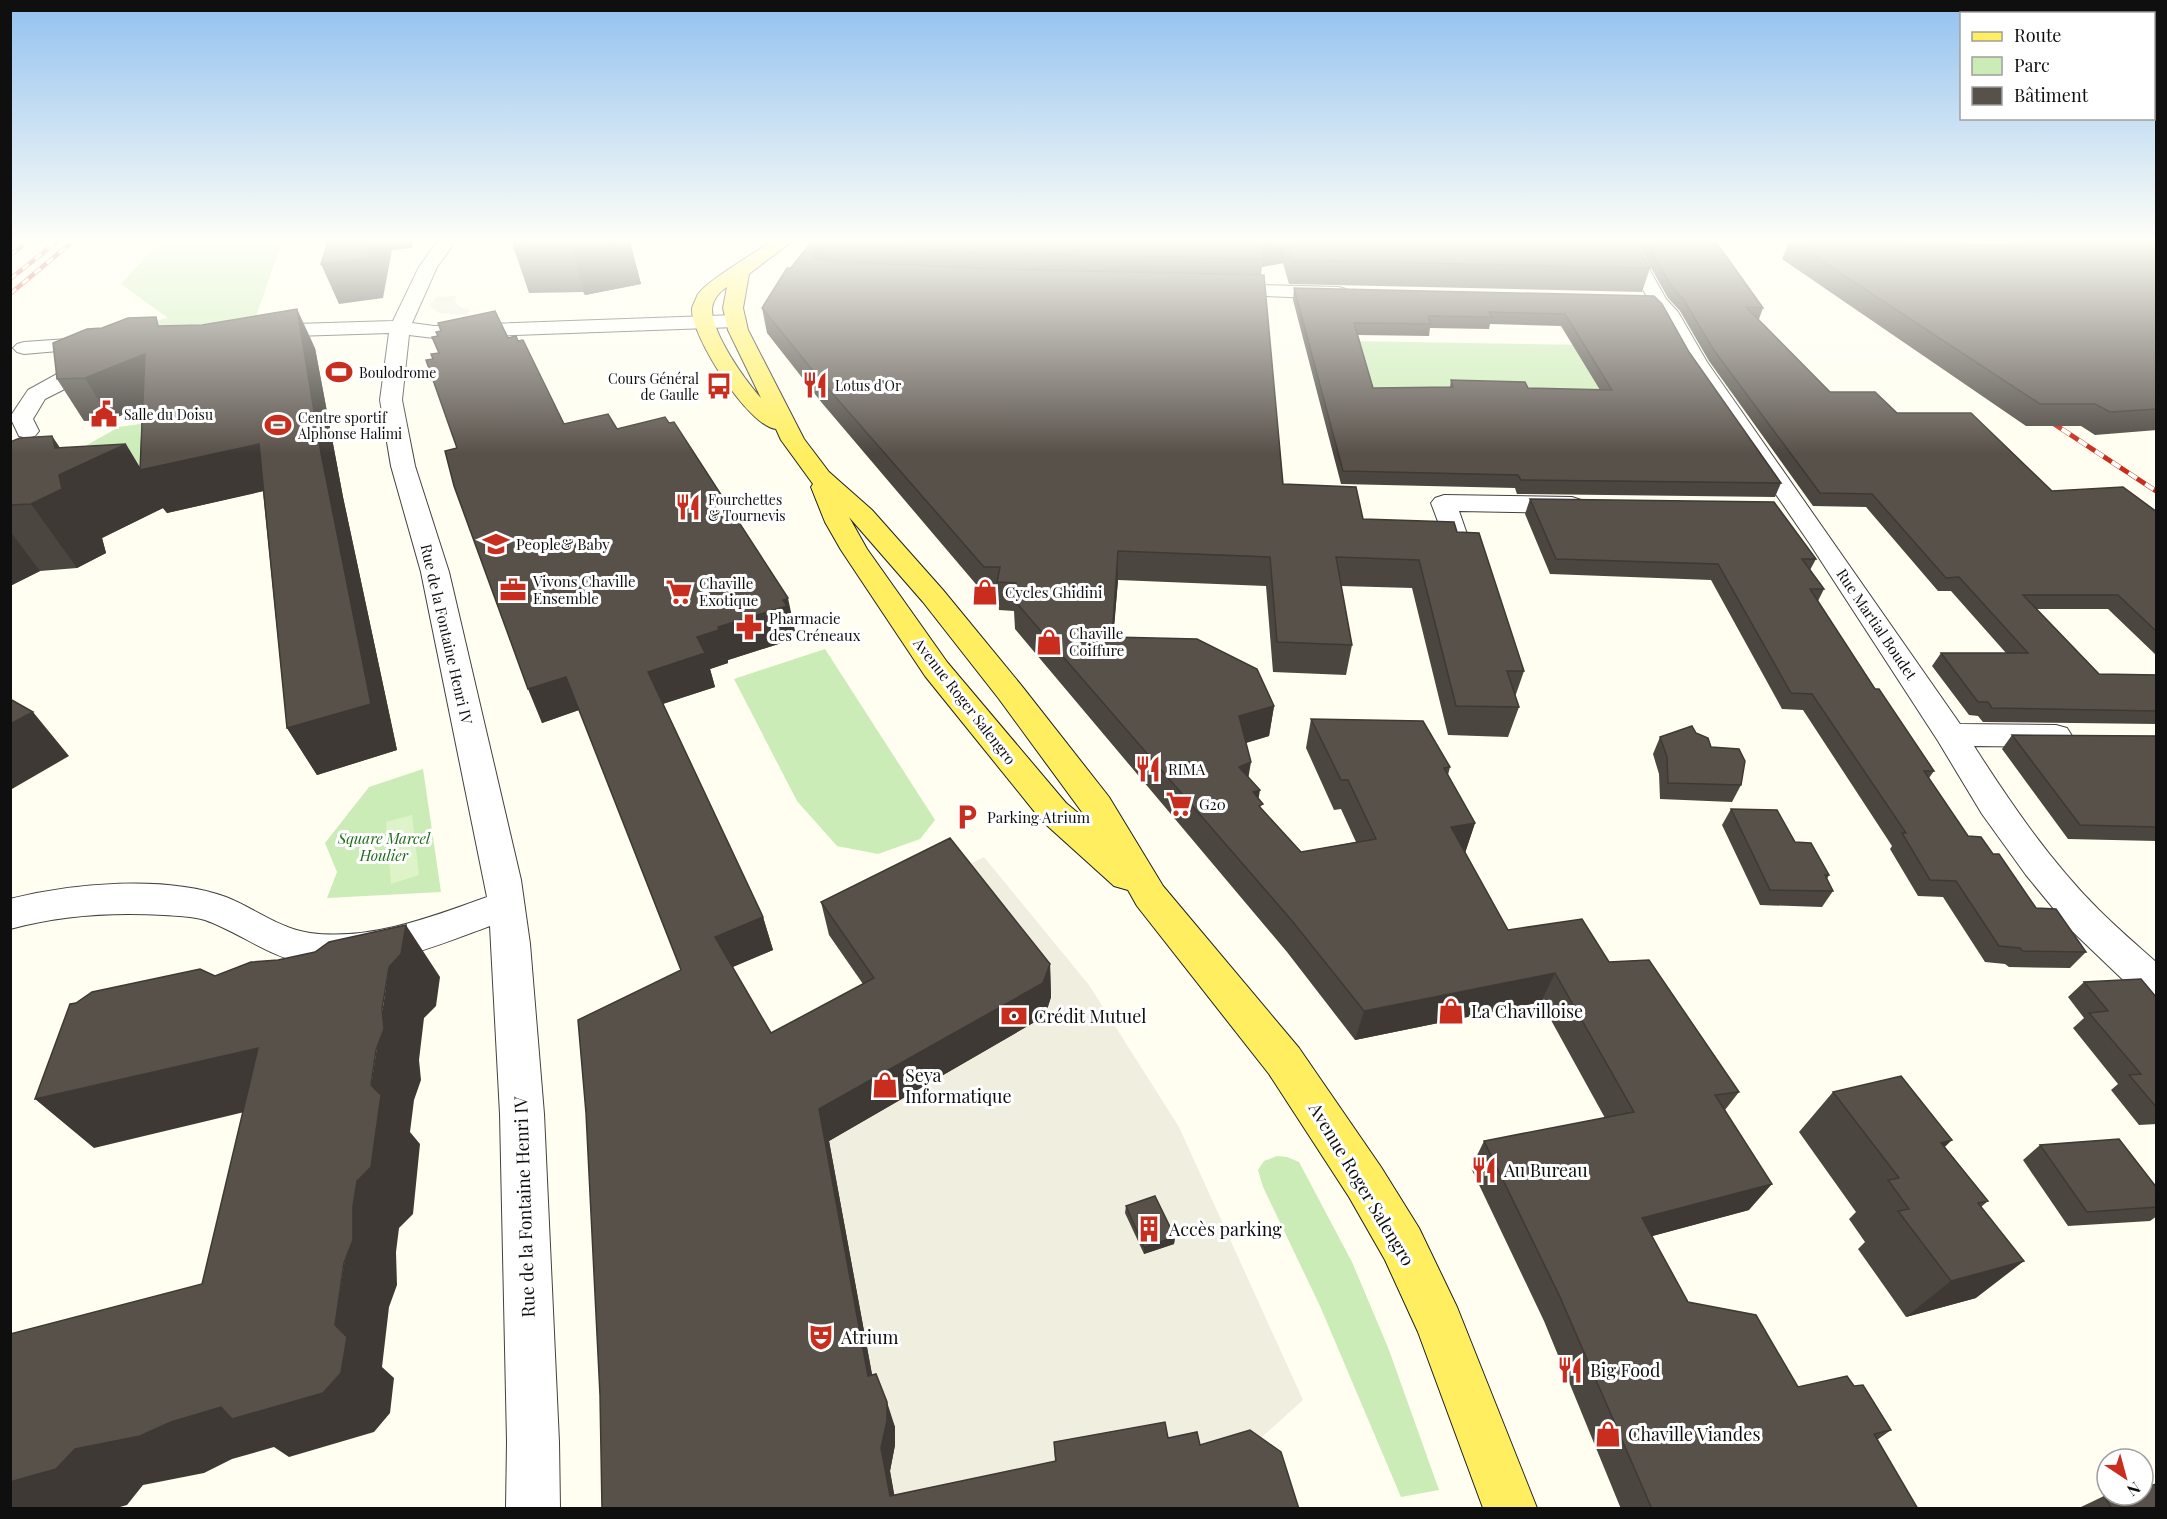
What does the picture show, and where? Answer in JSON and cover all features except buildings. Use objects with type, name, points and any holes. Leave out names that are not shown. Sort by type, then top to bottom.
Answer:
[{"type":"main road","name":"Avenue Roger Salengro","points":[[734,314],[793,440]]},
{"type":"main road","name":"Avenue Roger Salengro","points":[[704,316],[713,345],[751,401],[793,440],[820,477],[863,516],[905,563],[1010,692],[1097,806],[1150,896],[1284,1060],[1365,1182],[1402,1244],[1440,1324],[1510,1509]]},
{"type":"main road","name":"Avenue Roger Salengro","points":[[820,477],[838,522],[936,669],[1054,812],[1150,896]]},
{"type":"street","name":"Rue de la Fontaine Henri IV","points":[[407,313],[400,327],[391,400],[403,466],[435,572],[501,861],[504,906],[511,944],[522,1114],[533,1509]]},
{"type":"street","name":"Rue Martial Boudet","points":[[1669,313],[1697,363],[1799,507],[1951,735],[1994,806],[2039,866],[2085,920],[2157,986]]},
{"type":"street","points":[[245,332],[400,327],[434,332],[734,314]]},
{"type":"street","points":[[24,348],[119,348],[36,395],[21,419],[27,431]]},
{"type":"street","points":[[1454,534],[1444,503],[1598,505]]},
{"type":"street","points":[[1764,507],[1799,507]]},
{"type":"street","points":[[1951,735],[2088,736]]},
{"type":"street","points":[[10,915],[51,904],[120,897],[178,902],[213,908],[284,942],[310,949],[353,948],[409,939],[504,906]]},
{"type":"green space","points":[[161,313],[257,313],[255,319],[68,339],[168,318]]},
{"type":"green space","points":[[1352,341],[1591,345],[1617,390],[1367,387]]},
{"type":"green space","points":[[167,420],[145,471],[57,462],[119,427]]},
{"type":"green space","points":[[825,649],[935,820],[920,839],[878,854],[837,846],[797,801],[734,679]]},
{"type":"green space","name":"Square Marcel Houlier","points":[[423,769],[441,892],[327,898],[337,872],[325,843],[369,787]]},
{"type":"green space","points":[[412,815],[419,875],[391,884],[386,822]]},
{"type":"green space","points":[[1277,1156],[1299,1162],[1352,1262],[1389,1350],[1439,1490],[1401,1497],[1320,1306],[1263,1187],[1258,1170],[1264,1161]]},
{"type":"shaded area","points":[[439,313],[468,313],[467,315]]},
{"type":"shaded area","points":[[984,857],[1089,985],[1179,1127],[1303,1400],[1243,1454],[897,1508],[887,1453],[895,1445],[895,1427],[885,1399],[877,1401],[826,1142],[1045,1016],[1052,995],[954,872]]},
{"type":"railway","points":[[2045,418],[2156,491]]},
{"type":"place","name":"Boulodrome","points":[[339,372]]},
{"type":"place","name":"Lotus d'Or","points":[[815,385]]},
{"type":"place","name":"Cours Général de Gaulle","points":[[719,386]]},
{"type":"place","name":"Salle du Doisu","points":[[104,414]]},
{"type":"place","name":"Centre sportif Alphonse Halimi","points":[[278,425]]},
{"type":"place","name":"Fourchettes & Tournevis","points":[[688,507]]},
{"type":"place","name":"People& Baby","points":[[496,544]]},
{"type":"place","name":"Vivons Chaville Ensemble","points":[[513,590]]},
{"type":"place","name":"Chaville Exotique","points":[[679,592]]},
{"type":"place","name":"Cycles Ghidini","points":[[985,592]]},
{"type":"place","name":"Pharmacie des Créneaux","points":[[749,627]]},
{"type":"place","name":"Chaville Coiffure","points":[[1049,642]]},
{"type":"place","name":"RIMA","points":[[1148,769]]},
{"type":"place","name":"G20","points":[[1179,804]]},
{"type":"place","name":"Parking Atrium","points":[[967,817]]},
{"type":"place","name":"La Chavilloise","points":[[1451,1011]]},
{"type":"place","name":"Crédit Mutuel","points":[[1014,1016]]},
{"type":"place","name":"Seya Informatique","points":[[885,1085]]},
{"type":"place","name":"Au Bureau","points":[[1484,1170]]},
{"type":"place","name":"Accès parking","points":[[1149,1229]]},
{"type":"place","name":"Atrium","points":[[821,1337]]},
{"type":"place","name":"Big Food","points":[[1570,1370]]},
{"type":"place","name":"Chaville Viandes","points":[[1608,1434]]}]
